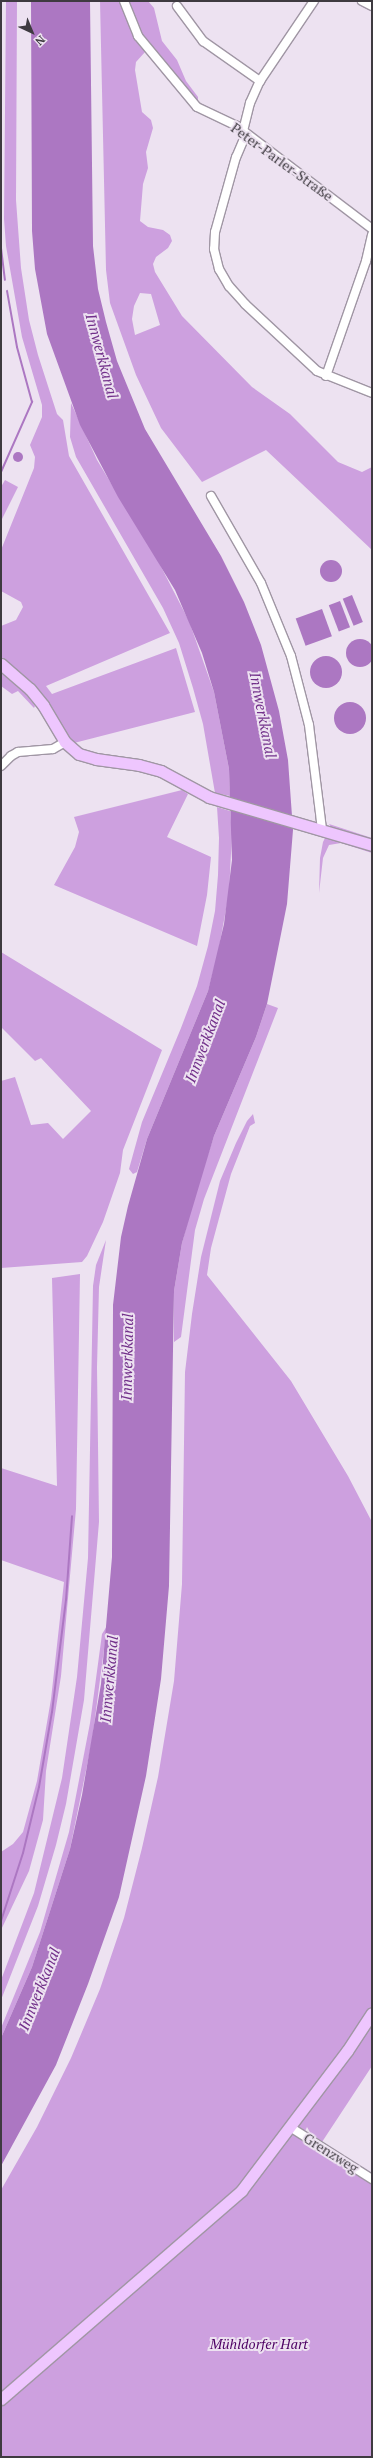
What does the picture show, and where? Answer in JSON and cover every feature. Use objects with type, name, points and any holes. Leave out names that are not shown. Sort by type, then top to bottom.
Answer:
[{"type":"main road","points":[[1,664],[24,683],[39,700],[64,742],[76,752],[92,759],[139,765],[160,771],[213,798],[319,826],[372,845]]},
{"type":"main road","points":[[1,2399],[231,2200],[259,2169],[372,2014]]},
{"type":"street","name":"Peter-Parler-Straße","points":[[124,1],[138,36],[196,105],[244,132],[372,229]]},
{"type":"street","points":[[314,1],[260,81],[250,103],[244,132],[215,232],[214,249],[216,261],[229,286],[245,304],[299,355],[326,376],[372,393]]},
{"type":"street","points":[[362,1],[372,6]]},
{"type":"street","points":[[177,6],[203,41],[260,81]]},
{"type":"street","points":[[326,376],[366,261],[372,235]]},
{"type":"street","points":[[211,496],[261,583],[291,656],[309,725],[319,826]]},
{"type":"street","points":[[1,766],[11,756],[18,752],[49,750],[64,742]]},
{"type":"street","name":"Grenzweg","points":[[290,2127],[372,2179]]},
{"type":"green space","points":[[6,1],[17,1],[16,200],[21,268],[29,320],[38,355],[57,414],[63,420],[69,456],[170,633],[46,686],[52,694],[176,648],[195,712],[74,743],[32,684],[1,658],[1,626],[16,620],[23,607],[21,602],[1,591],[1,550],[34,468],[35,457],[30,445],[42,417],[42,405],[22,337],[6,246],[4,219]]},
{"type":"green space","points":[[100,1],[120,1],[132,34],[145,52],[136,62],[135,70],[142,112],[151,120],[153,128],[146,152],[148,168],[143,184],[140,221],[148,227],[163,230],[170,235],[172,241],[168,248],[156,257],[153,264],[155,272],[182,316],[252,387],[290,414],[338,462],[362,472],[372,467],[372,550],[266,450],[202,482],[161,428],[136,375],[110,303],[106,270]],"holes":[[[140,293],[151,294],[160,325],[135,335],[132,319],[134,306]]]},
{"type":"green space","points":[[128,1],[148,1],[154,8],[162,41],[177,60],[186,81],[198,97],[198,105],[141,34]]},
{"type":"green space","points":[[71,403],[97,460],[158,561],[189,621],[214,692],[229,769],[230,796],[215,793],[203,724],[179,643],[163,608],[76,457],[70,437]]},
{"type":"green space","points":[[5,480],[18,487],[1,521],[1,487]]},
{"type":"green space","points":[[1,673],[25,693],[35,706],[34,708],[18,691],[12,694],[1,686]]},
{"type":"green space","points":[[182,790],[188,794],[167,837],[211,857],[207,895],[197,946],[54,885],[75,847],[79,832],[74,817]]},
{"type":"green space","points":[[217,807],[230,811],[232,833],[229,893],[218,953],[208,991],[147,1139],[137,1172],[133,1174],[129,1169],[142,1122],[197,986],[208,946],[215,911],[218,875],[219,838]]},
{"type":"green space","points":[[329,824],[372,838],[372,841],[332,829]]},
{"type":"green space","points":[[326,836],[372,849],[372,853],[341,843],[329,845],[323,858],[319,893],[320,858],[323,842]]},
{"type":"green space","points":[[1,952],[162,1050],[123,1150],[120,1173],[103,1222],[87,1256],[82,1262],[1,1268],[1,1081],[15,1077],[31,1125],[48,1123],[63,1139],[91,1111],[41,1058],[35,1061],[1,1027]]},
{"type":"green space","points":[[267,1004],[278,1008],[204,1199],[195,1230],[181,1337],[174,1342],[174,1291],[182,1243],[196,1191],[214,1136],[256,1037]]},
{"type":"green space","name":"Mühldorfer Hart","points":[[253,1114],[255,1123],[250,1126],[231,1174],[211,1248],[207,1275],[291,1381],[348,1476],[372,1522],[372,2066],[322,2142],[311,2134],[307,2127],[301,2140],[372,2184],[372,2457],[1,2457],[1,2190],[37,2127],[71,2058],[100,1989],[124,1918],[142,1848],[158,1777],[174,1681],[182,1584],[185,1372],[192,1314],[201,1257],[220,1181],[236,1143],[247,1121]]},
{"type":"green space","points":[[106,1240],[99,1287],[97,1367],[99,1522],[84,1700],[66,1804],[56,1845],[38,1906],[1,2000],[1,1980],[34,1893],[62,1778],[77,1677],[88,1558],[93,1286],[96,1265]]},
{"type":"green space","points":[[80,1274],[76,1509],[61,1676],[46,1771],[43,1820],[29,1871],[1,1930],[1,1852],[13,1844],[23,1832],[37,1781],[51,1699],[64,1582],[1,1560],[1,1468],[57,1486],[52,1278]]},
{"type":"green space","points":[[107,1626],[92,1741],[70,1849],[32,1967],[1,2038],[1,2028],[40,1932],[69,1832],[90,1723],[102,1634]]},
{"type":"water","name":"Innwerkkanal","points":[[31,1],[90,1],[93,246],[98,289],[106,322],[117,361],[145,429],[221,556],[244,602],[261,645],[279,711],[288,760],[293,830],[287,904],[267,1004],[256,1037],[214,1136],[182,1243],[174,1291],[169,1586],[161,1679],[146,1776],[119,1897],[88,1984],[56,2065],[1,2166],[1,2038],[32,1967],[70,1849],[82,1795],[101,1684],[112,1557],[113,1305],[121,1237],[147,1139],[208,991],[224,924],[232,860],[229,769],[214,692],[202,653],[175,590],[118,497],[80,425],[47,334],[35,269],[32,231]]},
{"type":"water","points":[[18,452],[23,457],[18,462],[13,457]]},
{"type":"water","points":[[331,560],[339,563],[342,571],[339,579],[331,582],[323,579],[320,571],[323,563]]},
{"type":"water","points":[[352,595],[363,622],[354,626],[343,599]]},
{"type":"water","points":[[340,601],[350,627],[339,631],[329,605]]},
{"type":"water","points":[[322,609],[332,636],[306,646],[296,619]]},
{"type":"water","points":[[360,639],[370,643],[374,653],[370,663],[360,667],[350,663],[346,653],[350,643]]},
{"type":"water","points":[[326,656],[337,661],[342,672],[337,683],[326,688],[315,683],[310,672],[315,661]]},
{"type":"water","points":[[347,702],[353,702],[363,709],[366,718],[365,724],[359,731],[353,734],[347,734],[337,727],[334,721],[334,715],[341,705]]},
{"type":"waterway","points":[[1,1],[1,20]]},
{"type":"waterway","points":[[1,248],[5,280]]},
{"type":"waterway","points":[[1,472],[32,402],[17,347],[7,291]]},
{"type":"waterway","points":[[1,1921],[23,1853],[39,1787],[52,1712],[66,1600],[72,1516]]}]
